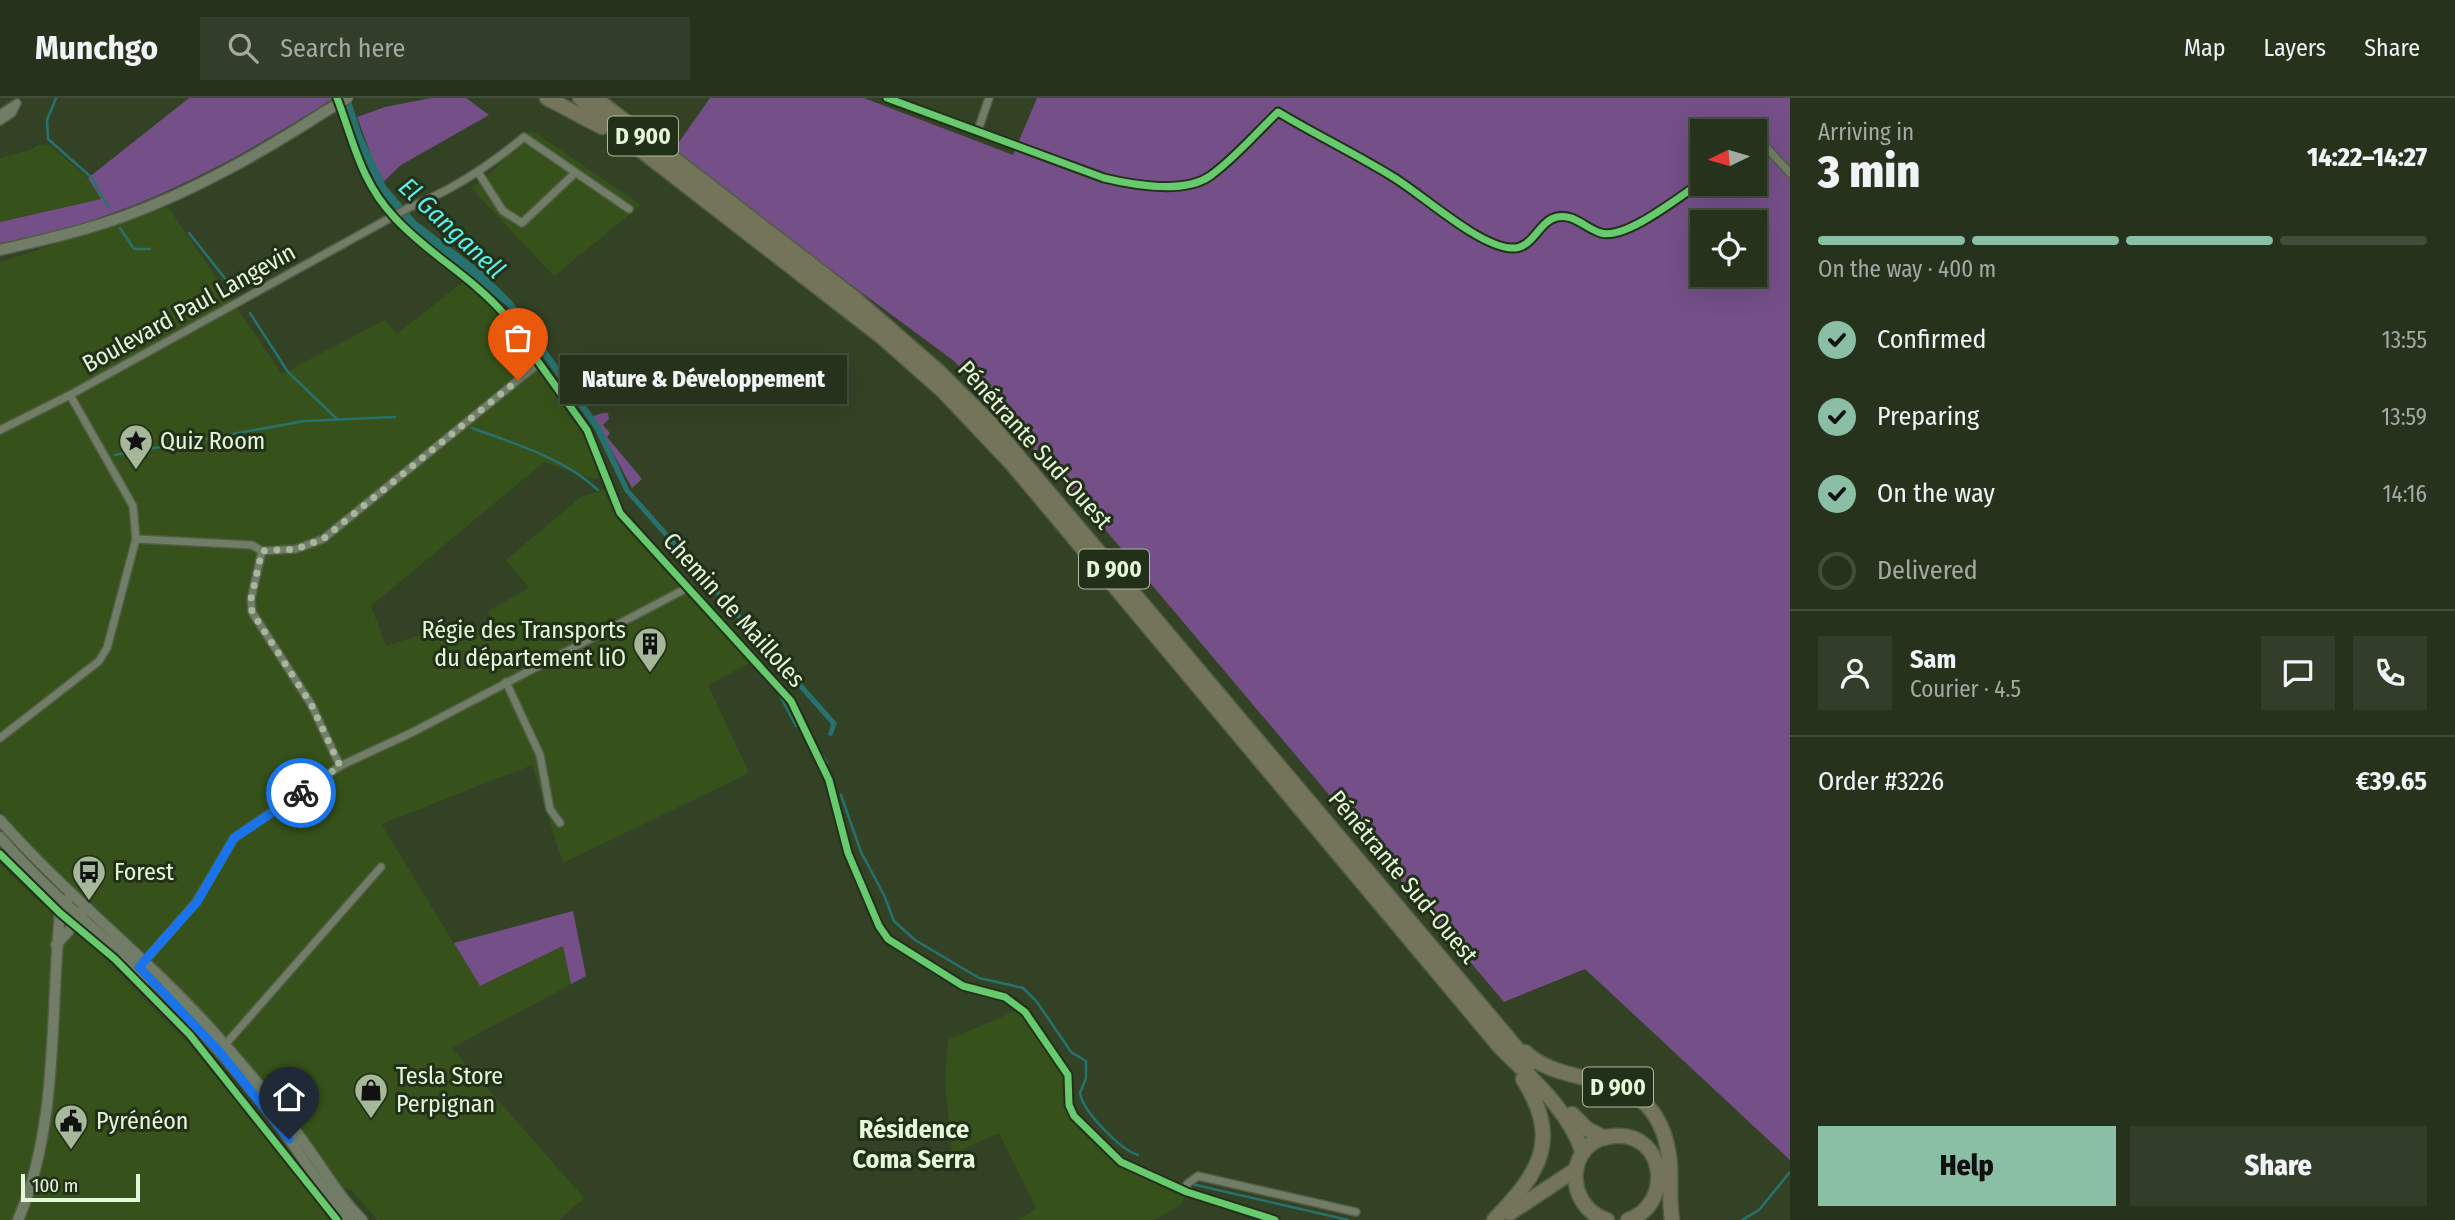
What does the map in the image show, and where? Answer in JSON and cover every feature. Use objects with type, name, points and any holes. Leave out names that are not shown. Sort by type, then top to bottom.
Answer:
[{"type":"highway","points":[[547,98],[588,117],[638,148]]},
{"type":"highway","name":"D 900","points":[[580,98],[638,148],[882,337],[933,382],[1013,466],[1500,1047]]},
{"type":"highway","name":"Pénétrante Sud-Ouest","points":[[596,98],[853,297],[939,372],[990,423],[1575,1117],[1587,1129],[1605,1138]]},
{"type":"highway","points":[[611,98],[620,111],[663,152]]},
{"type":"highway","name":"Pénétrante Sud-Ouest","points":[[1487,1014],[1536,1060],[1549,1068],[1616,1085],[1646,1105],[1663,1132],[1668,1150],[1672,1220]]},
{"type":"highway","points":[[1500,1047],[1559,1110],[1576,1132],[1583,1153]]},
{"type":"highway","points":[[1494,1220],[1531,1179],[1543,1141],[1542,1121],[1535,1099],[1500,1047]]},
{"type":"highway","points":[[1604,1220],[1590,1212],[1580,1200],[1575,1185],[1575,1170],[1583,1153],[1605,1138],[1632,1139],[1647,1149],[1659,1173],[1654,1200],[1657,1220]]},
{"type":"highway","points":[[1500,1220],[1575,1170]]},
{"type":"highway","points":[[1628,1220],[1642,1213],[1654,1200]]},
{"type":"main road","points":[[0,250],[105,223],[167,199],[223,172],[348,98]]},
{"type":"main road","points":[[0,820],[82,916],[142,963]]},
{"type":"main road","points":[[0,837],[142,963],[283,1114],[338,1194],[362,1220]]},
{"type":"main road","points":[[18,1220],[36,1169],[50,1071],[57,945],[68,899]]},
{"type":"main road","points":[[57,945],[82,916]]},
{"type":"main road","points":[[222,1048],[323,1190],[349,1220]]},
{"type":"street","name":"Chemin de Mailloles","points":[[337,98],[358,160],[369,183],[396,217],[489,297],[587,430],[620,513],[791,701],[829,780],[848,853],[879,926],[888,939],[963,986],[1005,997],[1025,1012],[1065,1069],[1069,1105],[1074,1116],[1121,1162],[1187,1192],[1275,1220]]},
{"type":"street","points":[[887,98],[1104,178],[1136,185],[1158,186],[1209,177],[1278,113],[1395,178],[1486,240],[1511,248],[1521,248],[1549,220],[1557,217],[1568,216],[1600,233],[1620,232],[1690,189]]},
{"type":"street","points":[[978,131],[989,98]]},
{"type":"street","points":[[0,114],[19,100]]},
{"type":"street","points":[[0,121],[12,113],[19,100]]},
{"type":"street","name":"Boulevard Paul Langevin","points":[[0,430],[70,395],[410,207],[455,188],[524,137],[575,173]]},
{"type":"street","points":[[1768,149],[1790,173]]},
{"type":"street","points":[[478,172],[503,211],[522,223],[575,173],[629,209]]},
{"type":"street","points":[[136,539],[252,545],[262,551],[296,549],[323,539],[539,363]]},
{"type":"street","points":[[0,738],[99,661],[107,648],[136,539],[133,506],[70,395]]},
{"type":"street","points":[[262,551],[251,599],[252,612],[311,704],[340,766]]},
{"type":"street","points":[[142,963],[197,902],[234,838],[340,766],[412,732],[690,587]]},
{"type":"street","points":[[506,682],[540,755],[550,810],[559,823]]},
{"type":"street","points":[[222,1048],[380,867]]},
{"type":"street","points":[[1187,1192],[1187,1184],[1198,1176],[1356,1212]]},
{"type":"shaded area","points":[[189,98],[334,98],[256,146],[174,188],[89,221],[0,243],[0,222],[101,199],[88,178]]},
{"type":"shaded area","points":[[431,98],[466,98],[489,115],[401,165],[384,181],[376,168],[357,117],[385,107]]},
{"type":"shaded area","points":[[710,98],[864,98],[1013,155],[1037,98],[1790,98],[1790,1160],[1585,969],[1504,1002],[1092,514],[954,361],[672,152]]},
{"type":"shaded area","points":[[531,130],[641,205],[554,276],[471,188],[492,172]]},
{"type":"shaded area","points":[[40,144],[49,145],[88,178],[101,199],[0,222],[0,158],[31,150]]},
{"type":"shaded area","points":[[168,207],[282,374],[385,320],[397,334],[464,281],[501,317],[584,432],[600,477],[595,479],[544,462],[371,606],[386,646],[420,635],[447,638],[492,622],[488,611],[529,588],[506,560],[581,497],[604,490],[616,515],[751,662],[708,685],[749,773],[563,863],[532,765],[381,824],[480,986],[563,946],[571,984],[452,1048],[584,1198],[559,1220],[378,1220],[349,1188],[344,1190],[229,1042],[155,962],[30,846],[0,810],[0,262]]},
{"type":"shaded area","points":[[608,413],[609,419],[603,425],[610,433],[607,437],[642,479],[632,488],[593,416]]},
{"type":"shaded area","points":[[0,864],[36,899],[78,931],[189,1044],[303,1181],[330,1220],[0,1220]]},
{"type":"shaded area","points":[[573,911],[586,976],[571,984],[563,946],[480,986],[454,943]]},
{"type":"shaded area","points":[[1018,1010],[1065,1076],[1066,1106],[1071,1118],[1120,1164],[1186,1195],[1181,1204],[1155,1220],[1019,1220],[1036,1208],[999,1133],[952,1154],[945,1082],[948,1040]]},
{"type":"water","points":[[341,98],[350,98],[362,135],[386,186],[416,221],[482,271],[512,301],[601,427],[629,489],[837,723],[832,736],[828,735],[831,724],[625,492],[595,430],[507,306],[410,227],[379,190],[354,138]]},
{"type":"waterway","points":[[56,98],[47,120],[48,139],[91,177],[108,207]]},
{"type":"waterway","points":[[120,228],[134,249],[150,249]]},
{"type":"waterway","points":[[189,233],[235,291]]},
{"type":"waterway","points":[[250,313],[288,372],[336,418]]},
{"type":"waterway","points":[[115,455],[305,421],[395,417]]},
{"type":"waterway","points":[[472,428],[555,461],[571,469],[598,490]]},
{"type":"waterway","points":[[708,614],[757,669]]},
{"type":"waterway","points":[[778,692],[796,726]]},
{"type":"waterway","points":[[816,746],[827,763]]},
{"type":"waterway","name":"El Ganganell","points":[[841,795],[861,852],[884,895],[894,921],[915,940],[979,978],[1023,988],[1037,1002],[1071,1052],[1086,1061],[1086,1078],[1080,1093],[1088,1110],[1113,1138],[1138,1155]]},
{"type":"waterway","points":[[1742,1220],[1759,1210],[1790,1172]]},
{"type":"waterway","name":"El Ganganell","points":[[1192,1184],[1348,1220]]},
{"type":"cycle path","points":[[337,98],[359,161],[383,204],[421,243],[478,288],[504,314],[587,430],[620,513],[791,701],[829,780],[848,853],[879,926],[888,939],[963,986],[1005,997],[1025,1012],[1068,1075],[1069,1105],[1074,1116],[1121,1162],[1187,1192],[1275,1220]]},
{"type":"cycle path","points":[[887,98],[1104,178],[1158,186],[1187,185],[1210,176],[1278,112],[1393,177],[1483,239],[1511,248],[1525,245],[1550,220],[1563,216],[1601,233],[1624,230],[1653,215],[1690,190]]},
{"type":"cycle path","points":[[0,854],[60,913],[115,959],[190,1035],[337,1220]]},
{"type":"way so far","points":[[301,793],[340,766],[311,704],[288,666],[258,626],[252,612],[251,599],[262,551],[286,551],[309,546],[323,539],[518,380]]},
{"type":"place","name":"Nature & Développement","points":[[518,380]]},
{"type":"place","name":"Quiz Room","points":[[136,471]]},
{"type":"place","name":"Régie des Transports du département liO","points":[[650,674]]},
{"type":"place","name":"Forest","points":[[89,902]]},
{"type":"place","name":"Tesla Store Perpignan","points":[[371,1120]]},
{"type":"place","name":"Pyrénéon","points":[[71,1151]]},
{"type":"district","name":"Résidence Coma Serra","points":[[914,1144]]},
{"type":"route","points":[[289,1139],[219,1051],[139,967],[197,902],[234,838],[301,793]]}]
